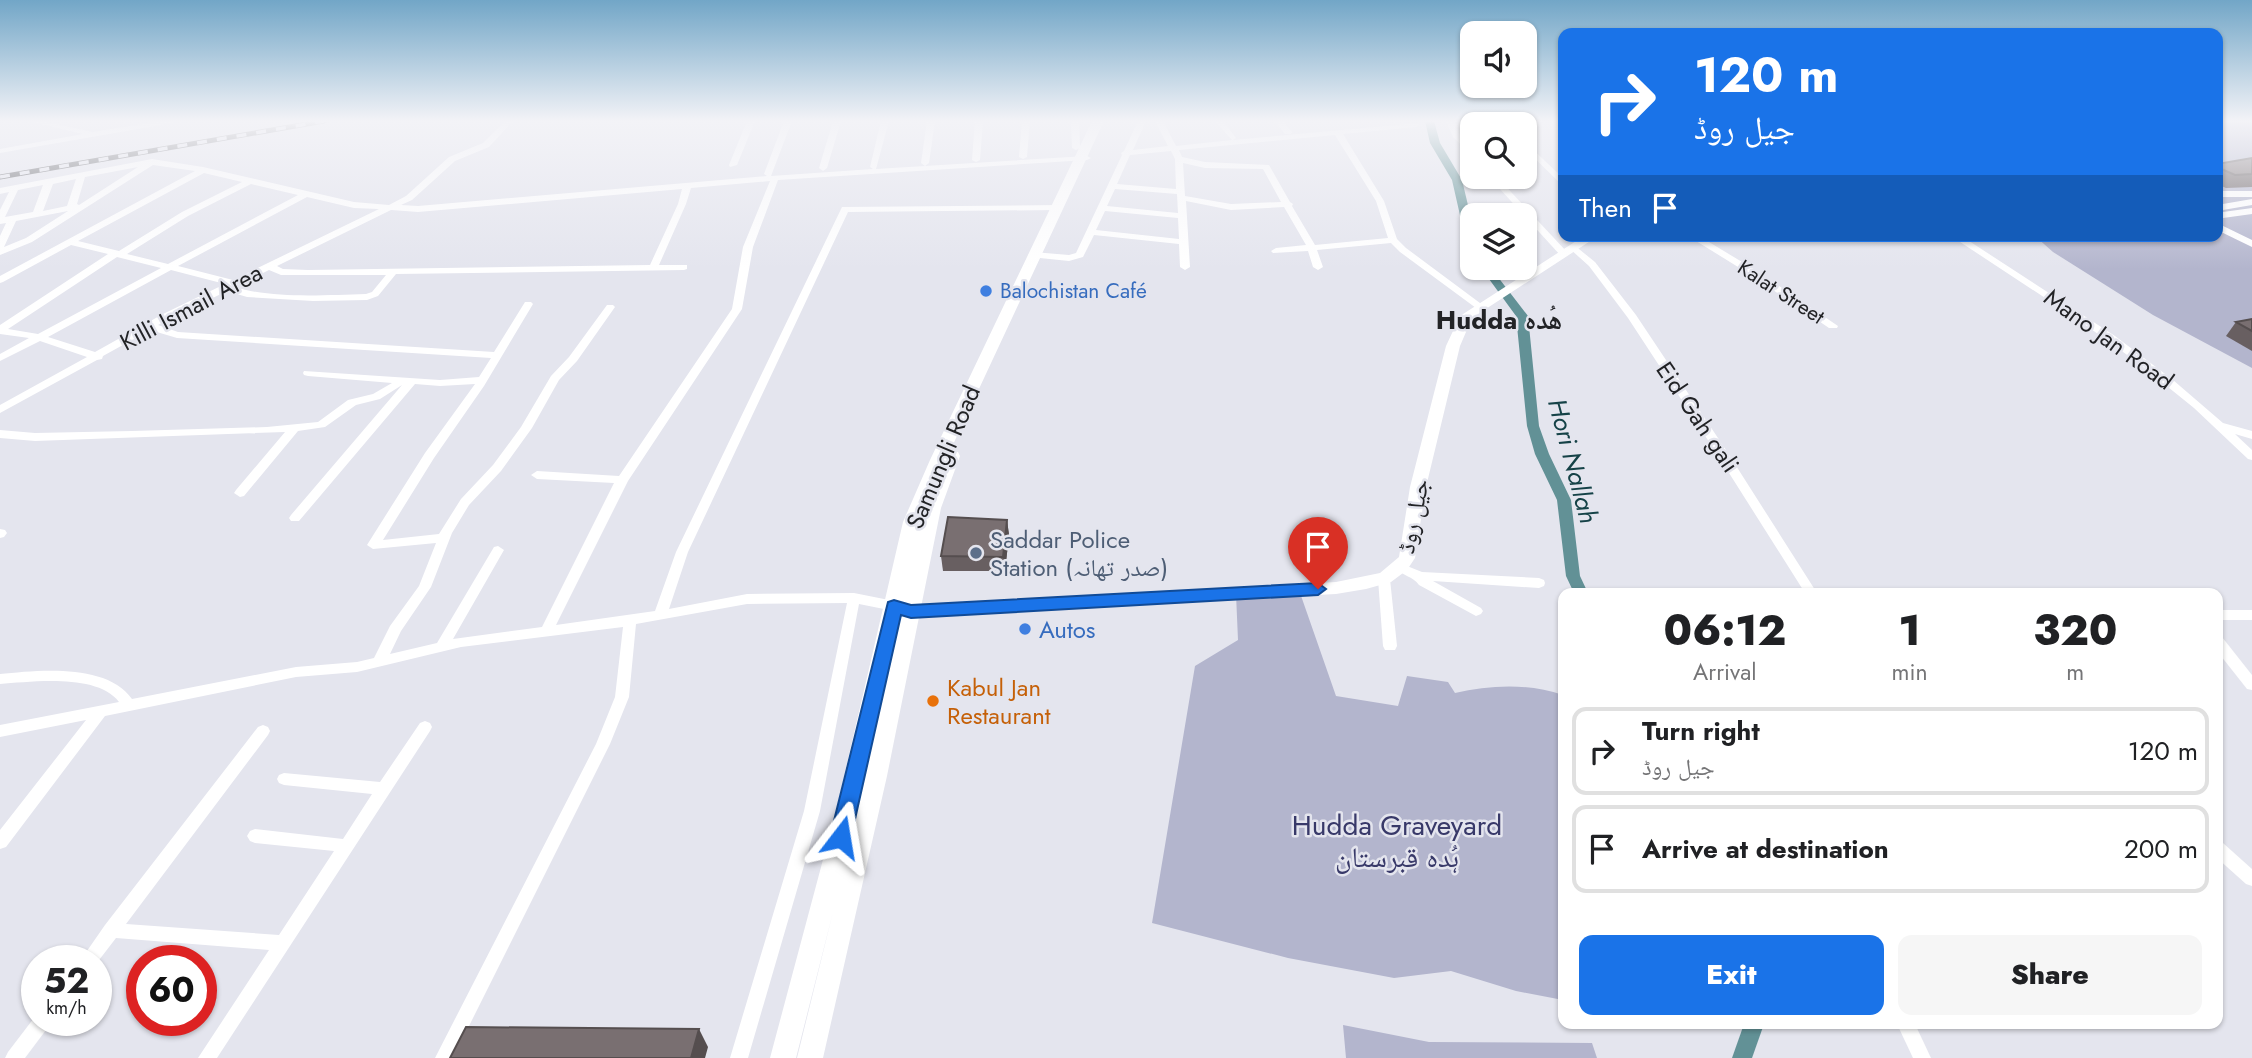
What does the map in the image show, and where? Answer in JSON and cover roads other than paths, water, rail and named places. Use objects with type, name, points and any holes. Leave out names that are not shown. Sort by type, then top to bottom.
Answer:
[{"type":"main road","name":"Samungli Road","points":[[1039,256],[1074,170]]},
{"type":"main road","name":"Samungli Road","points":[[783,1058],[847,811],[932,508],[946,469],[1075,170]]},
{"type":"main road","name":"جیل روڈ","points":[[903,609],[1336,588],[1384,579],[1402,568],[1407,558],[1418,488],[1453,346],[1466,316],[1583,242]]},
{"type":"main road","name":"Samungli Road","points":[[810,1058],[837,943],[903,609]]},
{"type":"main road","points":[[813,941],[837,943]]},
{"type":"street","points":[[0,191],[110,170]]},
{"type":"street","points":[[0,252],[29,240],[139,170]]},
{"type":"street","points":[[0,280],[202,170]]},
{"type":"street","points":[[204,170],[304,195],[385,208],[486,204],[854,170]]},
{"type":"street","points":[[385,208],[409,198],[439,170]]},
{"type":"street","points":[[546,632],[622,481],[737,309],[748,247],[773,170]]},
{"type":"street","points":[[1039,256],[1069,258],[1080,255],[1118,170]]},
{"type":"street","points":[[1180,170],[1185,267]]},
{"type":"street","points":[[1268,170],[1312,248],[1318,267]]},
{"type":"street","points":[[1361,170],[1380,201],[1393,240],[1479,306]]},
{"type":"street","points":[[71,208],[81,176]]},
{"type":"street","points":[[37,214],[49,182]]},
{"type":"street","points":[[0,330],[118,253],[248,182]]},
{"type":"street","points":[[1112,186],[1181,195],[1231,207],[1289,204]]},
{"type":"street","points":[[653,268],[687,187]]},
{"type":"street","points":[[15,188],[0,220],[85,206]]},
{"type":"street","points":[[1505,189],[1558,240]]},
{"type":"street","points":[[2223,194],[2252,194]]},
{"type":"street","points":[[0,358],[304,195]]},
{"type":"street","points":[[2223,216],[2252,202]]},
{"type":"street","points":[[660,615],[682,552],[845,209],[1057,207]]},
{"type":"street","name":"Killi Ismail Area","points":[[0,410],[149,326],[385,208]]},
{"type":"street","points":[[1102,208],[1182,216]]},
{"type":"street","points":[[2223,217],[2252,211]]},
{"type":"street","points":[[0,246],[12,219]]},
{"type":"street","points":[[2223,220],[2252,236]]},
{"type":"street","points":[[2223,220],[2252,244]]},
{"type":"street","points":[[1091,232],[1182,242]]},
{"type":"street","points":[[1276,251],[1393,240]]},
{"type":"street","points":[[69,242],[173,266],[230,285],[247,294],[313,298],[367,297],[375,293],[392,273]]},
{"type":"street","points":[[1560,242],[1569,251]]},
{"type":"street","name":"Kalat Street","points":[[1702,242],[1755,273],[1833,326]]},
{"type":"street","name":"Mano Jan Road","points":[[1965,242],[2074,310],[2146,362],[2252,456]]},
{"type":"street","name":"Eid Gah gali","points":[[1569,251],[1592,264],[1632,317],[1808,588]]},
{"type":"street","points":[[269,266],[281,272],[392,273],[557,267],[684,267]]},
{"type":"street","points":[[443,538],[373,545],[482,380],[528,304]]},
{"type":"street","points":[[379,662],[395,629],[425,587],[443,538],[465,502],[497,468],[526,428],[555,378],[573,359],[610,306]]},
{"type":"street","points":[[149,326],[177,335],[496,355]]},
{"type":"street","points":[[0,330],[39,337],[98,357]]},
{"type":"street","points":[[308,373],[407,381],[482,380]]},
{"type":"street","points":[[0,434],[35,437],[118,435],[321,425],[352,402],[376,397],[407,381]]},
{"type":"street","points":[[295,517],[407,381]]},
{"type":"street","points":[[2220,425],[2252,435]]},
{"type":"street","points":[[240,493],[295,427]]},
{"type":"street","points":[[537,475],[622,481]]},
{"type":"street","points":[[442,646],[498,551]]},
{"type":"street","points":[[1402,568],[1420,576],[1539,583]]},
{"type":"street","points":[[1420,576],[1424,582],[1476,611]]},
{"type":"street","points":[[1384,579],[1390,646]]},
{"type":"street","points":[[739,1058],[812,811],[855,598]]},
{"type":"street","points":[[0,731],[296,672],[379,662],[442,646],[630,620],[747,599],[855,598],[903,609]]},
{"type":"street","points":[[2223,615],[2252,615]]},
{"type":"street","points":[[444,1058],[603,744],[622,697],[630,620]]},
{"type":"street","points":[[2223,649],[2252,685]]},
{"type":"street","points":[[0,678],[46,676],[103,684],[117,689],[125,696],[129,706]]},
{"type":"street","points":[[0,842],[99,713]]},
{"type":"street","points":[[207,1058],[425,727]]},
{"type":"street","points":[[100,945],[263,731]]},
{"type":"street","points":[[284,779],[384,789]]},
{"type":"street","points":[[256,836],[347,846]]},
{"type":"street","points":[[2223,853],[2252,879]]},
{"type":"street","points":[[111,930],[283,943]]},
{"type":"street","points":[[1908,1029],[1923,1058]]},
{"type":"street","points":[[14,1058],[31,1036]]},
{"type":"waterway","name":"Hori Nallah","points":[[1451,170],[1457,180],[1462,203]]},
{"type":"waterway","name":"Hori Nallah","points":[[1495,280],[1522,316],[1533,426],[1542,454],[1564,500],[1573,576],[1579,588]]},
{"type":"waterway","name":"Hori Nallah","points":[[1742,1058],[1752,1029]]},
{"type":"railway","points":[[0,177],[38,170]]},
{"type":"place","name":"Balochistan Café","points":[[986,291]]},
{"type":"place","name":"Saddar Police Station (صدر تھانہ)","points":[[976,553]]},
{"type":"place","name":"Autos","points":[[1025,629]]},
{"type":"place","name":"Kabul Jan Restaurant","points":[[933,701]]},
{"type":"district","name":"Hudda ھُدہ","points":[[1499,320]]},
{"type":"park label","name":"Hudda Graveyard ہُدہ قبرستان","points":[[1397,841]]}]
